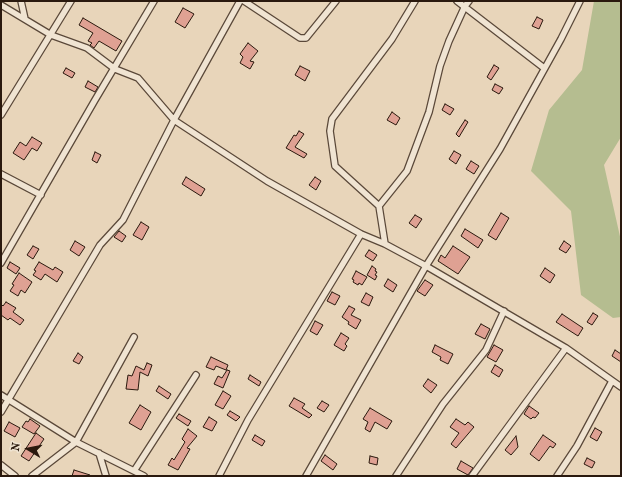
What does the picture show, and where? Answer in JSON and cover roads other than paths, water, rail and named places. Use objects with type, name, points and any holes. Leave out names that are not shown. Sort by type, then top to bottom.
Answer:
[{"type":"street","points":[[7,1],[2,6],[51,34],[87,48],[115,69],[138,78],[174,120],[267,181],[361,234],[385,244],[426,266],[504,311],[566,348],[621,387]]},
{"type":"street","points":[[21,1],[25,19]]},
{"type":"street","points":[[1,115],[3,106],[72,1]]},
{"type":"street","points":[[1,263],[95,100],[115,69],[132,36],[154,1]]},
{"type":"street","points":[[1,412],[100,245],[123,220],[174,120],[240,1]]},
{"type":"street","points":[[244,1],[300,38],[306,38],[336,1]]},
{"type":"street","points":[[385,244],[379,206],[335,166],[330,131],[332,119],[392,39],[415,1]]},
{"type":"street","points":[[457,1],[467,3],[544,68]]},
{"type":"street","points":[[306,476],[426,266],[500,149],[580,1]]},
{"type":"street","points":[[379,206],[407,171],[429,112],[443,60],[467,3]]},
{"type":"street","points":[[1,174],[41,195]]},
{"type":"street","points":[[219,476],[248,420],[361,234]]},
{"type":"street","points":[[396,476],[443,404],[486,350],[504,311]]},
{"type":"street","points":[[32,476],[76,442],[134,337]]},
{"type":"street","points":[[472,476],[566,348]]},
{"type":"street","points":[[134,471],[196,375]]},
{"type":"street","points":[[557,476],[577,446],[612,380]]},
{"type":"street","points":[[1,395],[76,442],[144,476]]},
{"type":"street","points":[[99,453],[106,476]]},
{"type":"street","points":[[1,465],[15,476]]}]
